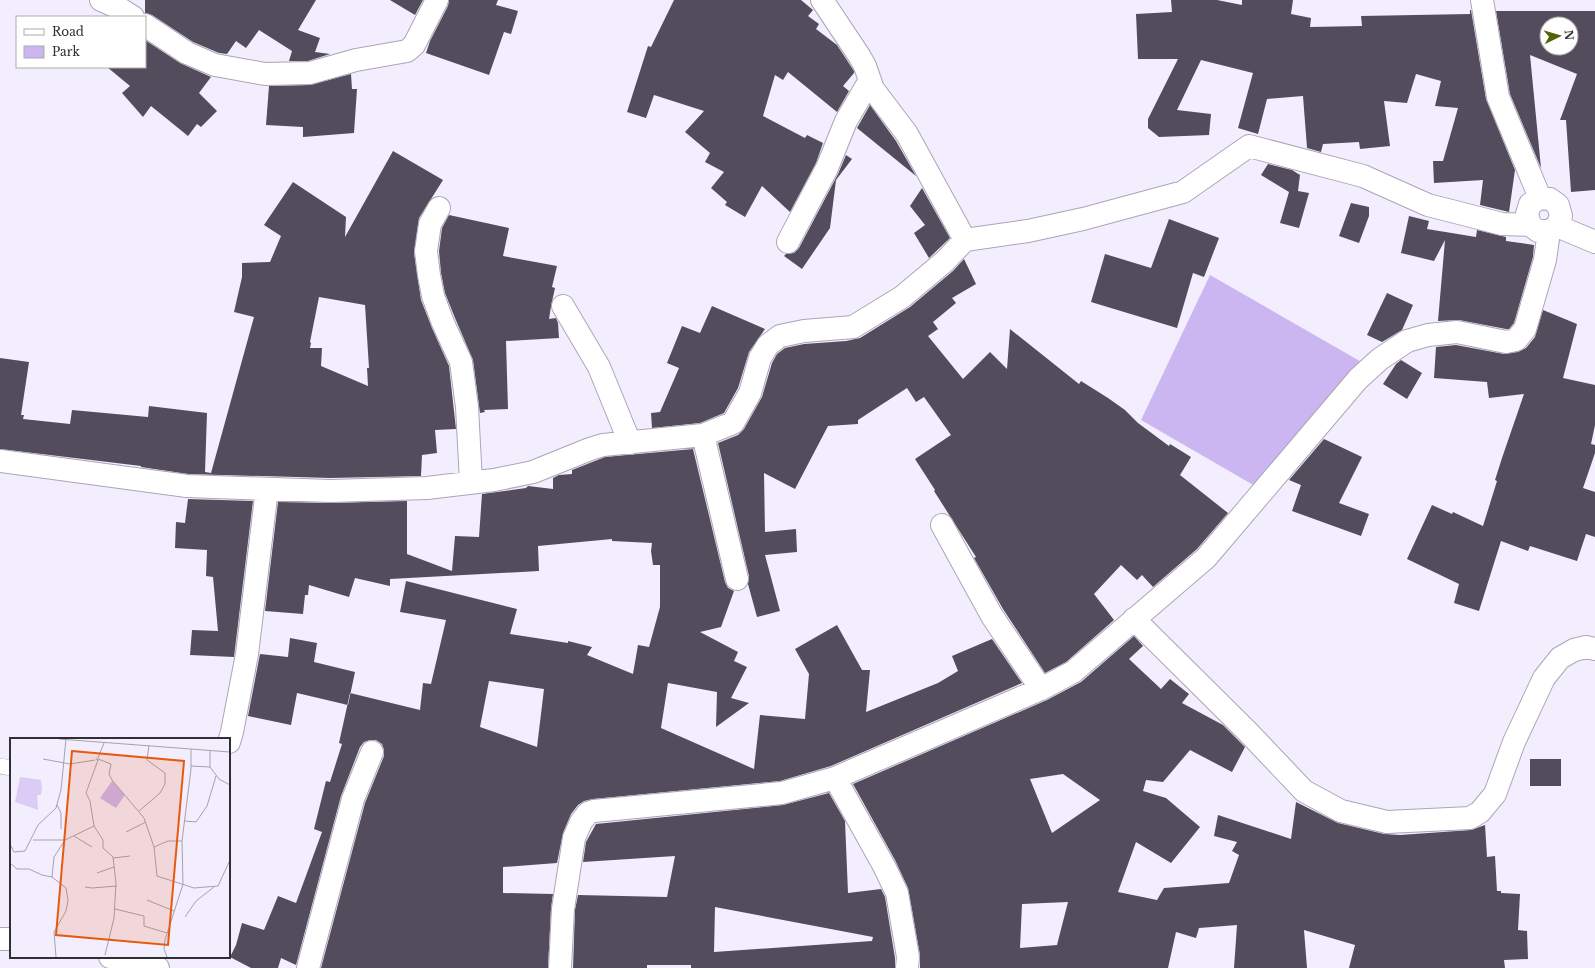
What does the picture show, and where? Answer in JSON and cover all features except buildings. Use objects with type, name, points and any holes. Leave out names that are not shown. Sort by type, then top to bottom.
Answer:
[{"type":"street","points":[[101,0],[117,7],[131,16]]},
{"type":"street","points":[[146,26],[187,53],[215,65],[265,74],[310,73],[356,60],[406,51],[414,45],[437,0]]},
{"type":"street","points":[[822,0],[860,57],[873,89],[908,134],[965,240]]},
{"type":"street","points":[[1482,0],[1498,97],[1540,198]]},
{"type":"street","points":[[788,242],[826,168],[846,121],[870,80]]},
{"type":"street","points":[[0,461],[187,486],[330,491],[427,488],[494,480],[533,472],[590,448],[603,445],[703,435],[733,423],[750,393],[760,358],[768,345],[780,336],[804,331],[853,328],[902,297],[945,261],[965,240],[1028,232],[1183,192],[1249,146],[1363,176],[1428,205],[1502,224],[1545,227],[1595,242]]},
{"type":"street","points":[[1540,198],[1550,199],[1558,206],[1561,216],[1545,227],[1527,214],[1530,204],[1540,198]]},
{"type":"street","points":[[439,208],[430,224],[426,251],[433,296],[443,323],[461,362],[467,407],[471,482]]},
{"type":"street","points":[[560,968],[563,910],[574,838],[581,822],[588,814],[594,812],[782,793],[836,778],[1041,689],[1073,672],[1206,558],[1358,379],[1380,360],[1407,341],[1428,334],[1457,332],[1506,342],[1516,340],[1527,322],[1545,260],[1545,227]]},
{"type":"street","points":[[563,306],[599,367],[630,443]]},
{"type":"street","points":[[703,435],[737,579]]},
{"type":"street","points":[[230,739],[247,654],[266,489]]},
{"type":"street","points":[[942,525],[992,616],[1041,689]]},
{"type":"street","points":[[1134,619],[1248,732],[1304,791],[1341,812],[1387,822],[1470,818],[1480,812],[1495,794],[1514,742],[1544,678],[1560,658],[1574,650],[1586,647],[1595,649]]},
{"type":"street","points":[[308,968],[353,799],[372,752]]},
{"type":"street","points":[[836,778],[897,893],[908,957],[908,968]]},
{"type":"street","points":[[114,958],[158,968]]},
{"type":"lane","points":[[0,766],[10,768]]},
{"type":"green space","points":[[1210,275],[1365,364],[1255,486],[1141,420]]}]
